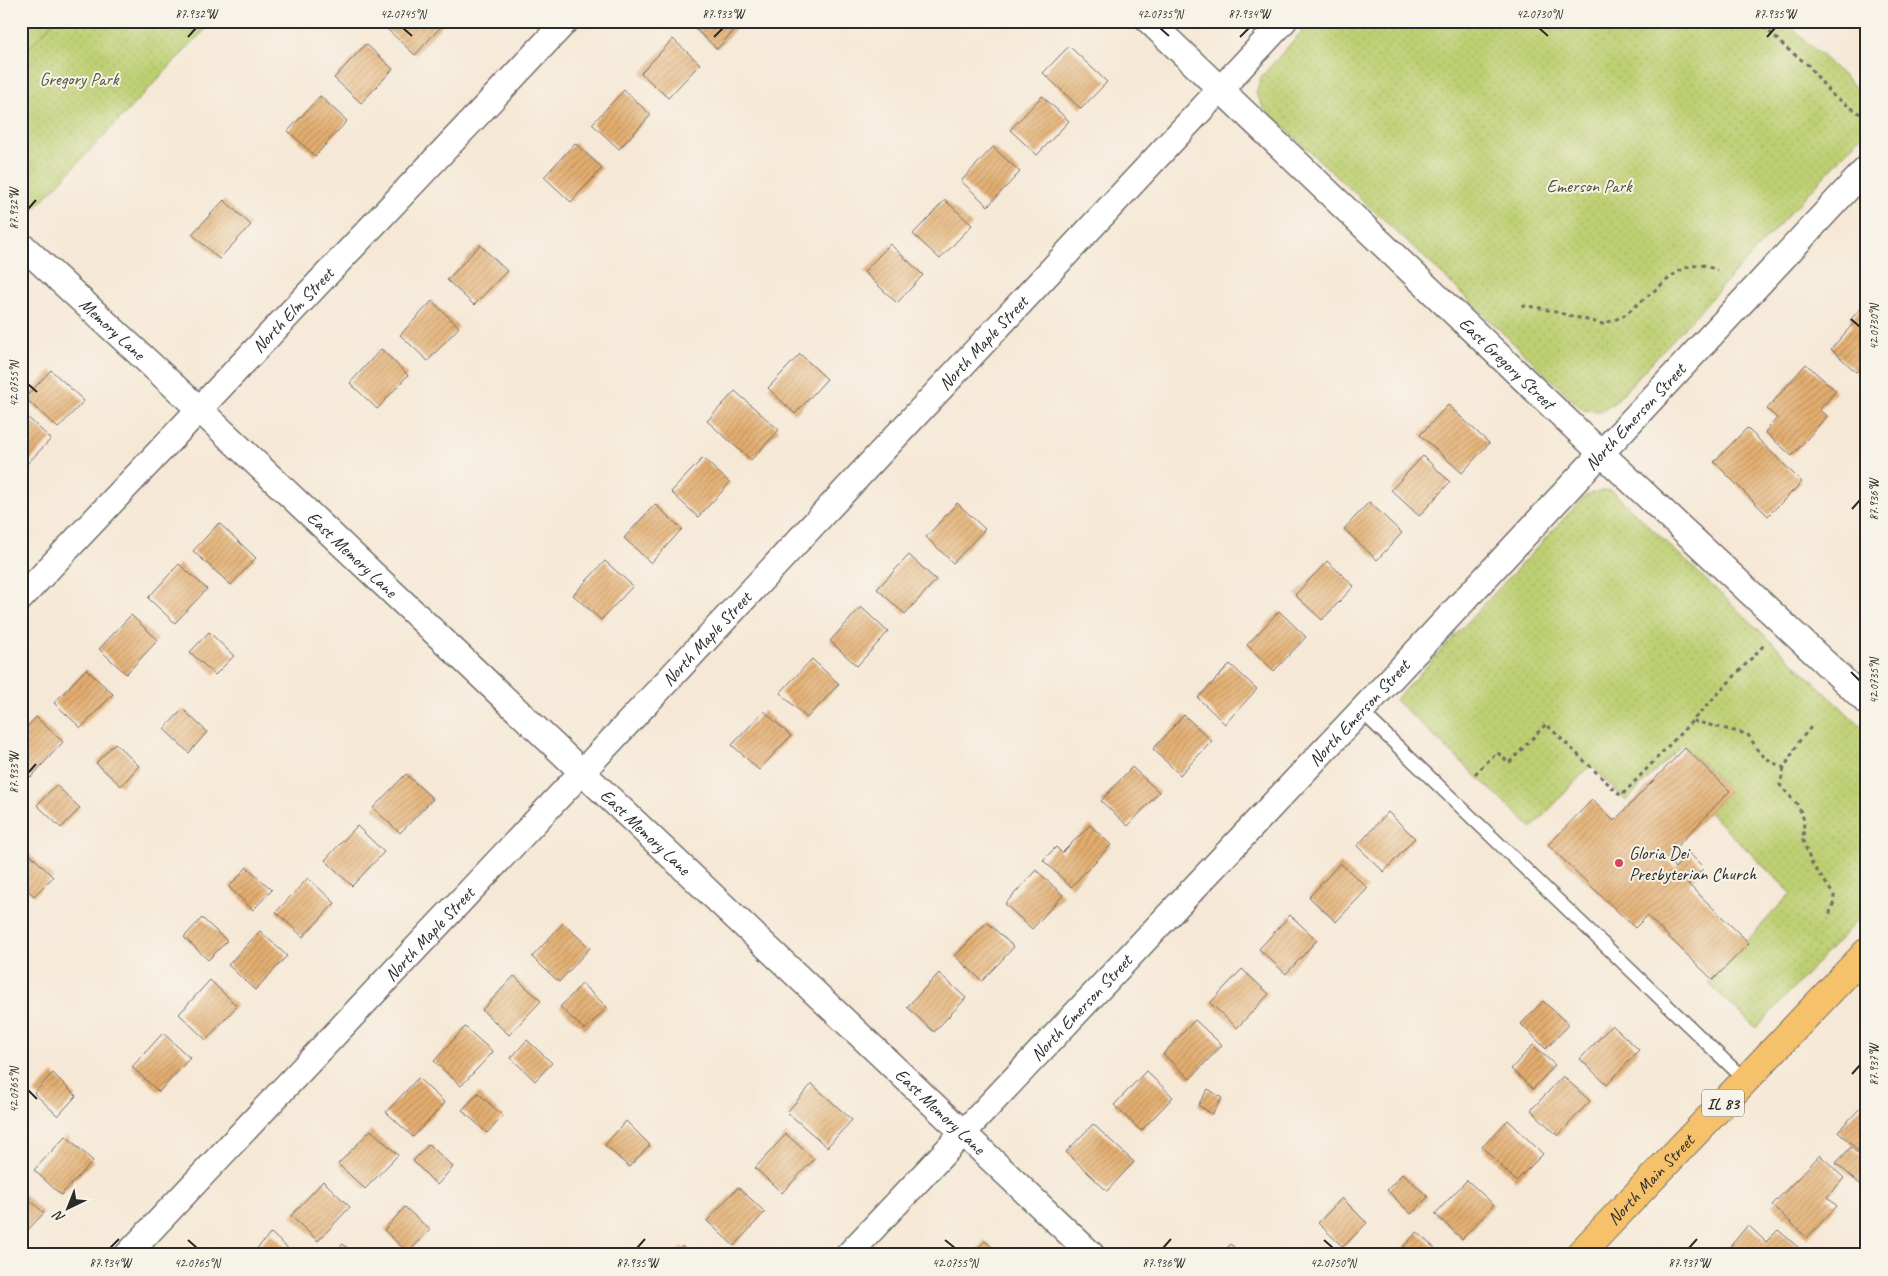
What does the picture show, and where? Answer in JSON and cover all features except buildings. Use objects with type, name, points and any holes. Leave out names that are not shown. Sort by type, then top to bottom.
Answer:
[{"type":"main road","name":"North Main Street","points":[[1579,1255],[1867,952]]},
{"type":"street","name":"North Elm Street","points":[[21,598],[566,21]]},
{"type":"street","name":"East Gregory Street","points":[[1149,21],[1601,453],[1867,702]]},
{"type":"street","name":"North Maple Street","points":[[127,1255],[582,772],[1284,21]]},
{"type":"street","name":"North Emerson Street","points":[[848,1255],[1361,711],[1867,168]]},
{"type":"street","name":"Memory Lane","points":[[25,248],[200,410]]},
{"type":"street","name":"East Memory Lane","points":[[200,410],[1092,1255]]},
{"type":"lane","points":[[1361,711],[1745,1080]]},
{"type":"path","points":[[1758,21],[1785,47],[1808,65],[1831,94],[1862,115]]},
{"type":"path","points":[[1522,306],[1536,307],[1603,324],[1622,317],[1677,272],[1690,266],[1703,265],[1718,270]]},
{"type":"path","points":[[1474,774],[1497,752],[1509,763],[1546,724],[1622,796],[1769,640]]},
{"type":"path","points":[[1693,721],[1747,734],[1757,749],[1769,761],[1784,768]]},
{"type":"path","points":[[1812,726],[1800,740],[1784,768],[1780,785],[1798,805],[1804,820],[1804,843],[1812,864],[1834,895],[1834,902],[1828,918]]},
{"type":"green space","name":"Gregory Park","points":[[21,21],[213,21],[21,223]]},
{"type":"green space","points":[[21,21],[54,21],[21,57]]},
{"type":"green space","name":"Emerson Park","points":[[1311,21],[1785,21],[1867,98],[1867,130],[1614,403],[1600,411],[1583,410],[1427,260],[1264,109],[1256,93],[1261,77]]},
{"type":"green space","points":[[1608,490],[1613,492],[1867,732],[1867,910],[1756,1028],[1708,983],[1791,893],[1703,807],[1724,784],[1682,745],[1626,801],[1591,765],[1532,828],[1395,700],[1584,497],[1592,493]]},
{"type":"place","name":"Gloria Dei Presbyterian Church","points":[[1619,863]]}]
